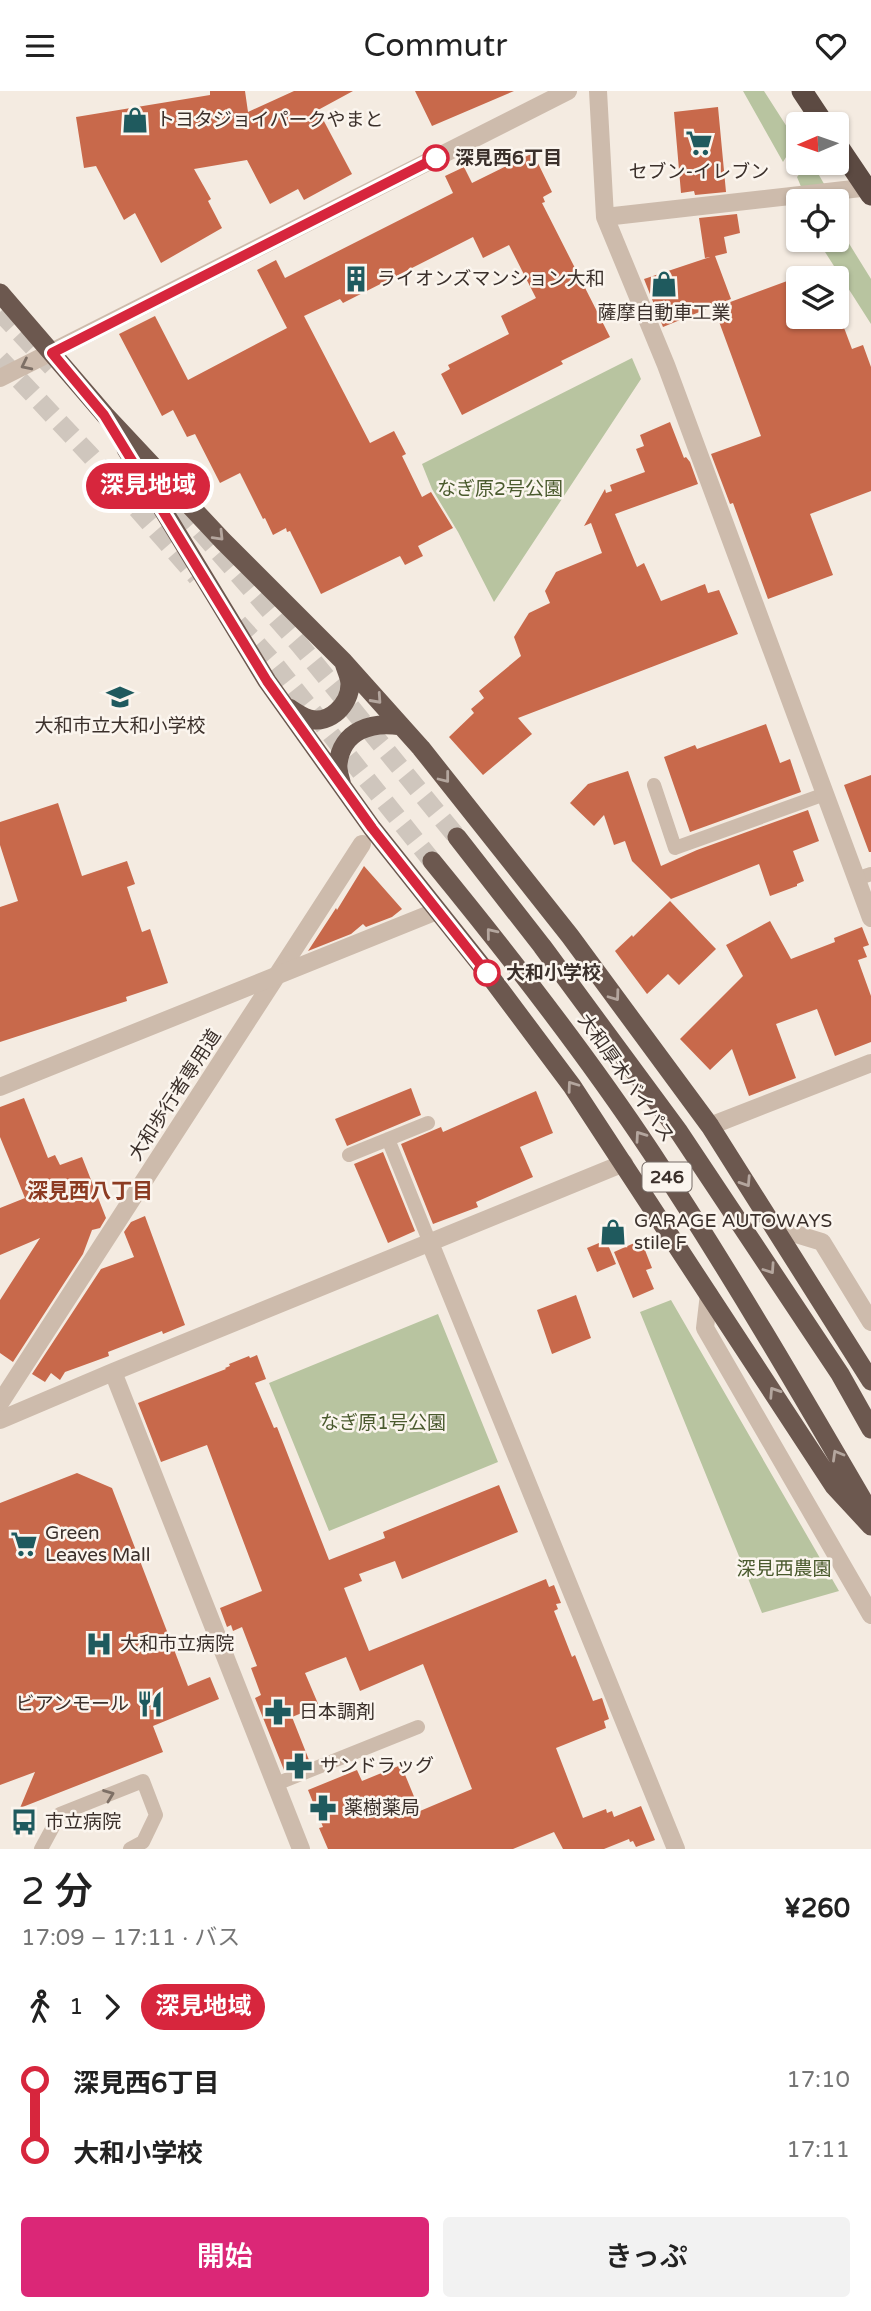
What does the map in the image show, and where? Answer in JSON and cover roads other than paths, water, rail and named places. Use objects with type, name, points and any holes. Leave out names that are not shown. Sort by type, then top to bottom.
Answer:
[{"type":"highway","points":[[802,91],[816,112]]},
{"type":"highway","points":[[849,162],[871,195]]},
{"type":"highway","points":[[0,293],[104,415],[223,541],[344,662],[421,748],[570,936],[710,1126],[871,1381]]},
{"type":"highway","points":[[104,415],[284,706],[343,788],[572,1086],[834,1486],[871,1527]]},
{"type":"highway","points":[[284,706],[309,719],[330,716],[340,709],[348,698],[350,682],[344,662]]},
{"type":"highway","points":[[343,788],[338,765],[343,748],[356,731],[374,724],[401,726]]},
{"type":"highway","name":"大和厚木バイパス","points":[[457,837],[559,968],[679,1132],[840,1374],[871,1429]]},
{"type":"highway","name":"大和厚木バイパス","points":[[432,861],[518,967],[651,1153],[801,1393],[871,1514]]},
{"type":"street","points":[[0,378],[568,91]]},
{"type":"street","points":[[598,91],[605,218],[666,365],[825,795],[864,877],[871,918]]},
{"type":"street","points":[[605,218],[871,187]]},
{"type":"street","name":"大和歩行者専用道","points":[[0,1403],[362,845]]},
{"type":"street","points":[[0,1087],[437,911]]},
{"type":"street","points":[[710,1126],[871,1063]]},
{"type":"street","points":[[0,1420],[624,1163]]},
{"type":"street","points":[[776,1228],[822,1242],[871,1322]]},
{"type":"street","points":[[430,1243],[676,1849]]},
{"type":"street","points":[[709,1294],[705,1328],[871,1615]]},
{"type":"street","points":[[113,1372],[301,1849]]},
{"type":"lane","points":[[654,785],[675,848],[825,795]]},
{"type":"lane","points":[[349,1155],[428,1123]]},
{"type":"lane","points":[[388,1139],[430,1243]]},
{"type":"lane","points":[[276,1784],[418,1727]]},
{"type":"lane","points":[[41,1849],[60,1814],[143,1781],[156,1815],[143,1842],[130,1849]]},
{"type":"tunnel","points":[[0,312],[52,367]]},
{"type":"tunnel","points":[[0,359],[90,455],[197,577]]},
{"type":"tunnel","points":[[181,509],[299,644],[457,837]]},
{"type":"tunnel","points":[[238,623],[272,661],[432,861]]},
{"type":"place","name":"トヨタジョイパークやまと","points":[[135,120]]},
{"type":"place","name":"セブン-イレブン","points":[[699,143]]},
{"type":"place","name":"深見西6丁目","points":[[436,158]]},
{"type":"place","name":"ライオンズマンション大和","points":[[356,279]]},
{"type":"place","name":"薩摩自動車工業","points":[[664,284]]},
{"type":"place","name":"大和市立大和小学校","points":[[120,697]]},
{"type":"place","name":"大和小学校","points":[[487,973]]},
{"type":"place","name":"GARAGE AUTOWAYS stile F","points":[[613,1232]]},
{"type":"place","name":"Green Leaves Mall","points":[[24,1544]]},
{"type":"place","name":"大和市立病院","points":[[99,1644]]},
{"type":"place","name":"ビアンモール","points":[[150,1704]]},
{"type":"place","name":"日本調剤","points":[[278,1712]]},
{"type":"place","name":"サンドラッグ","points":[[299,1766]]},
{"type":"place","name":"薬樹薬局","points":[[323,1808]]},
{"type":"place","name":"市立病院","points":[[24,1822]]},
{"type":"district","name":"深見西八丁目","points":[[90,1191]]},
{"type":"park label","name":"なぎ原2号公園","points":[[500,489]]},
{"type":"park label","name":"なぎ原1号公園","points":[[383,1423]]},
{"type":"park label","name":"深見西農園","points":[[784,1569]]}]
